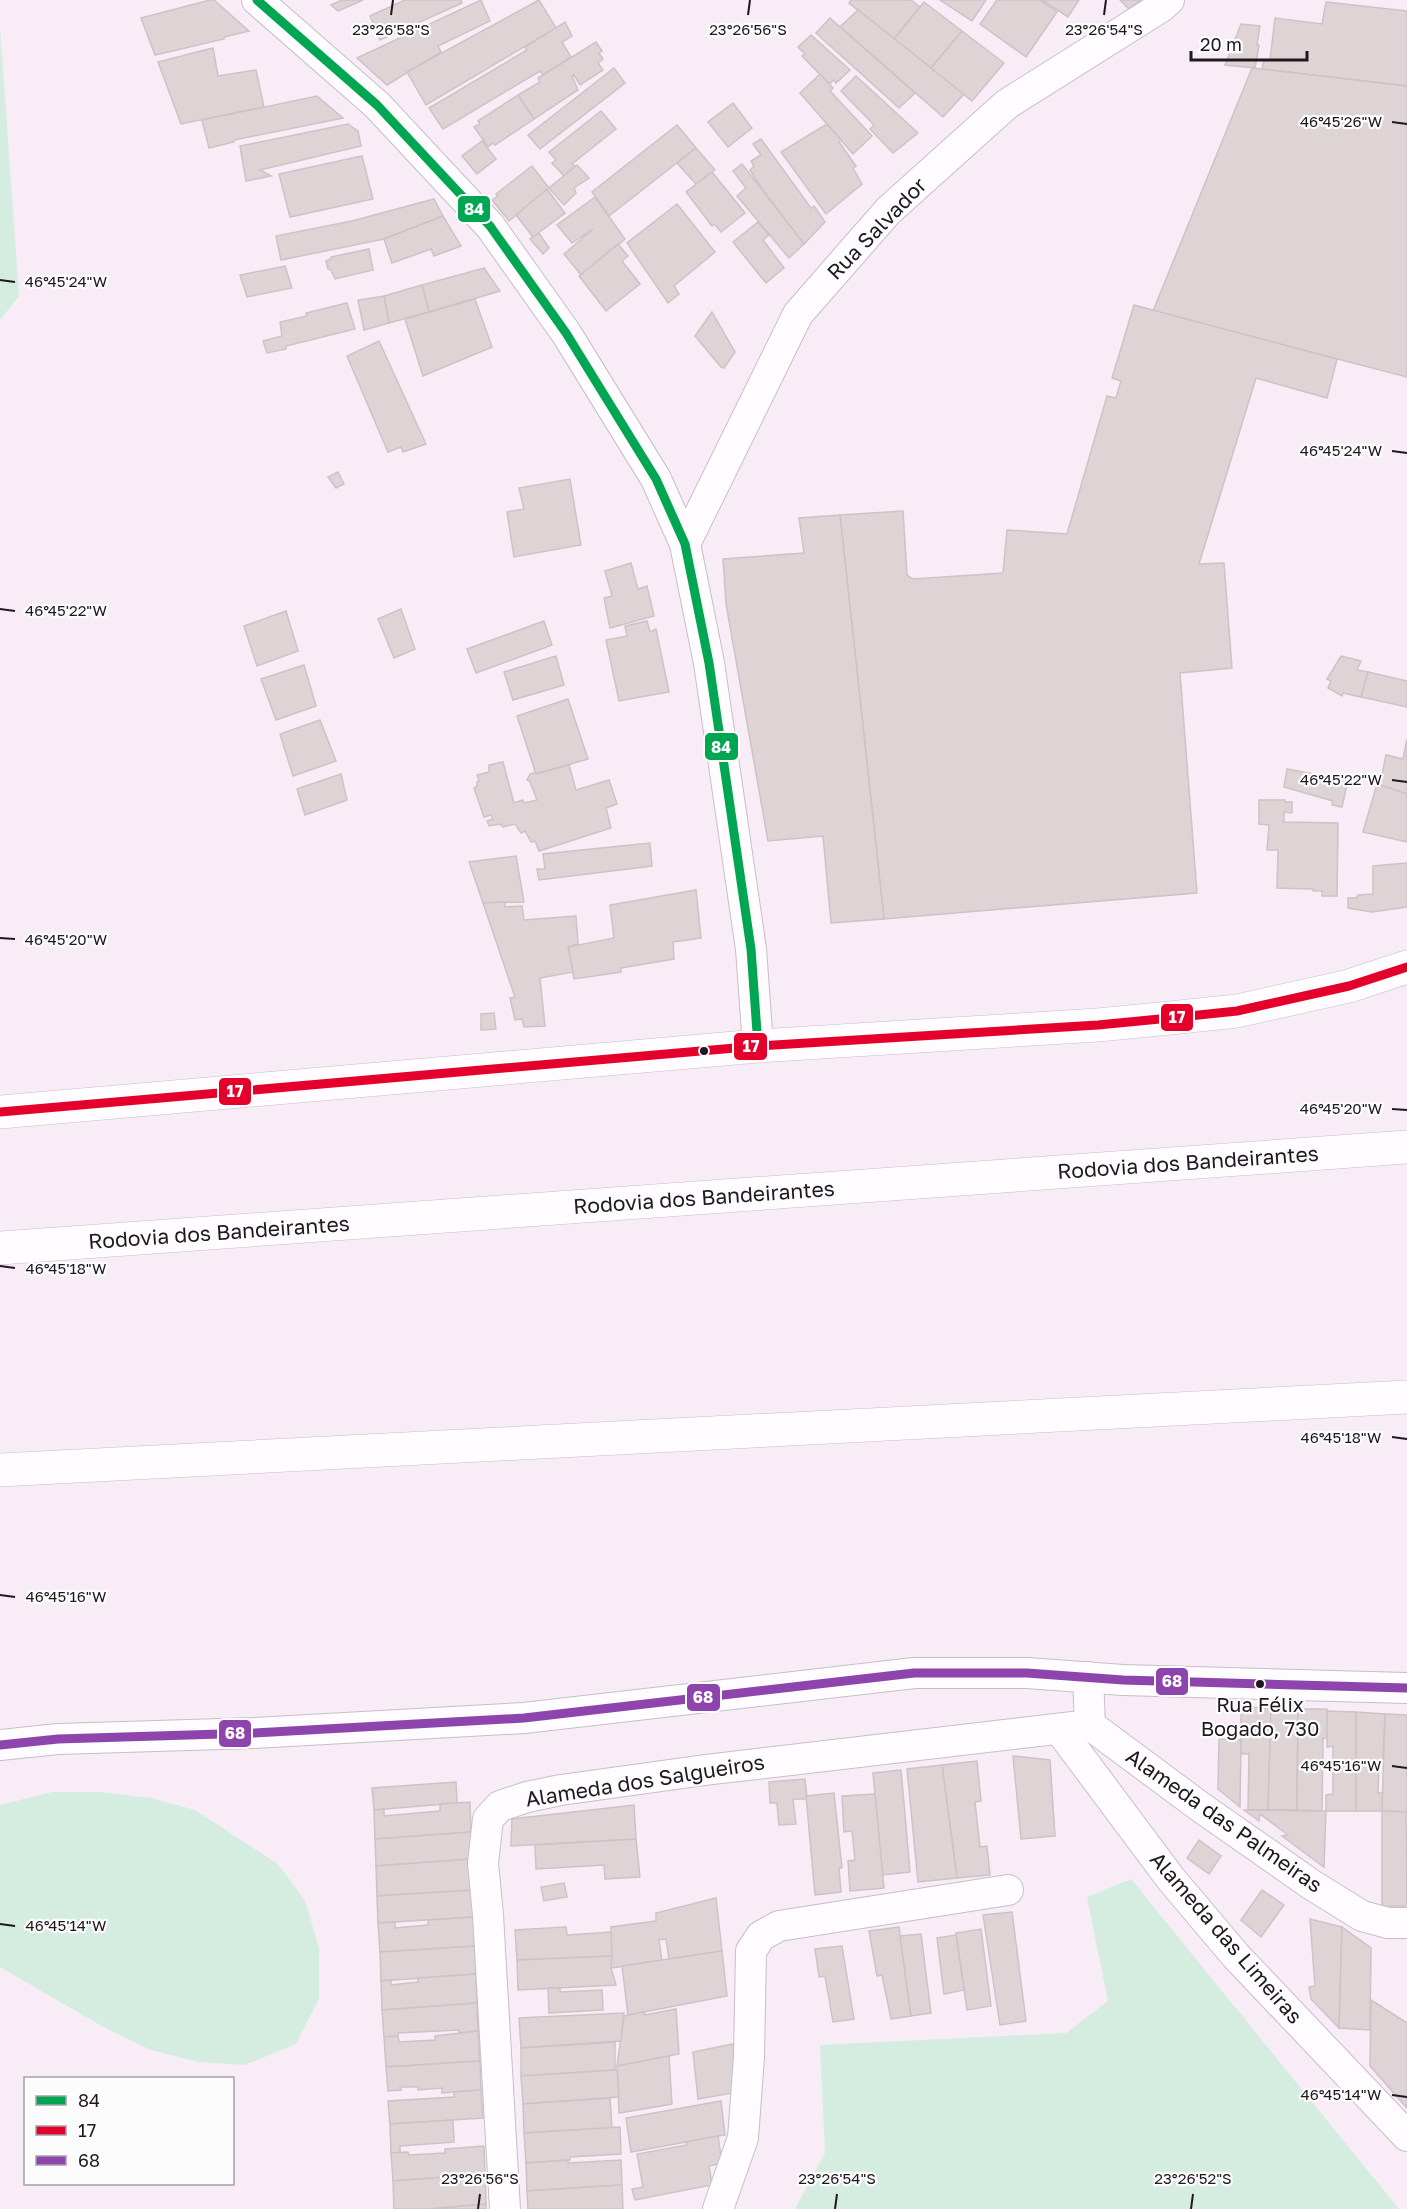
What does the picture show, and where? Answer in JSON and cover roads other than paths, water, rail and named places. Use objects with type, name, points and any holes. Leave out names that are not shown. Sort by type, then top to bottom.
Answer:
[{"type":"main road","points":[[0,1112],[758,1046],[1098,1026],[1237,1011],[1349,986],[1407,967]]},
{"type":"main road","name":"Rodovia dos Bandeirantes","points":[[0,1248],[1407,1147]]},
{"type":"main road","points":[[0,1470],[1407,1397]]},
{"type":"street","points":[[257,0],[377,105],[490,226],[566,333],[656,479],[685,544],[709,663],[751,949],[758,1046]]},
{"type":"street","name":"Rua Salvador","points":[[685,544],[798,314],[888,211],[1007,105],[1169,0]]},
{"type":"street","points":[[0,1745],[58,1739],[254,1733],[524,1718],[914,1673],[1027,1673],[1407,1688]]},
{"type":"street","points":[[1088,1677],[1090,1725]]},
{"type":"street","name":"Alameda dos Salgueiros","points":[[505,2209],[483,1863],[488,1819],[500,1806],[527,1797],[561,1790],[705,1770],[1090,1725]]},
{"type":"street","name":"Alameda das Palmeiras","points":[[1090,1725],[1199,1806],[1342,1904],[1362,1916],[1388,1923],[1407,1923]]},
{"type":"street","name":"Alameda das Limeiras","points":[[1059,1729],[1171,1879],[1236,1956],[1407,2136]]},
{"type":"street","points":[[718,2209],[743,2138],[749,2057],[751,1951],[761,1936],[779,1926],[1008,1890]]},
{"type":"place","name":"Rua Félix Bogado, 730","points":[[1260,1684]]}]
